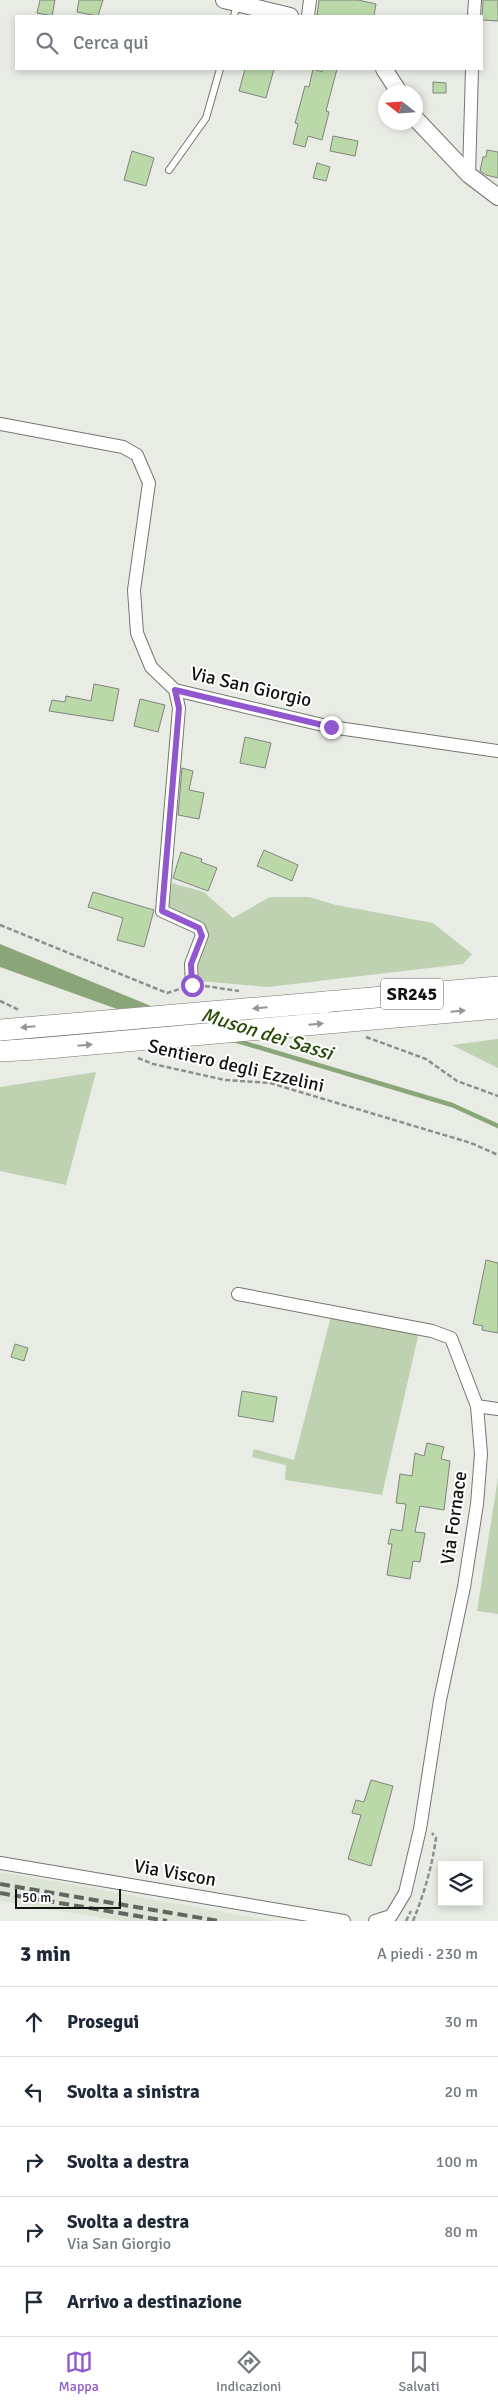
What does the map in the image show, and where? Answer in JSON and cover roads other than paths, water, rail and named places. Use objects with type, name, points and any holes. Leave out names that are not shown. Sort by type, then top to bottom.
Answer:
[{"type":"highway","name":"SR245","points":[[0,1030],[498,987]]},
{"type":"highway","name":"SR245","points":[[0,1051],[498,1008]]},
{"type":"street","points":[[308,15],[310,0]]},
{"type":"street","points":[[474,0],[474,15]]},
{"type":"street","points":[[232,6],[284,15]]},
{"type":"street","points":[[385,70],[394,85]]},
{"type":"street","points":[[468,175],[472,70]]},
{"type":"street","points":[[423,126],[468,175],[498,198]]},
{"type":"street","name":"Via San Giorgio","points":[[0,424],[123,447],[137,455],[150,483],[134,590],[137,633],[152,667],[175,690],[331,727],[498,751]]},
{"type":"street","points":[[175,690],[179,708],[162,911],[199,928],[202,936],[191,964],[192,985]]},
{"type":"street","name":"Via Fornace","points":[[238,1294],[423,1329],[451,1338],[477,1406],[481,1454],[477,1504],[464,1587],[440,1700],[420,1829],[406,1893],[391,1916],[375,1921]]},
{"type":"street","points":[[477,1406],[498,1409]]},
{"type":"street","name":"Via Viscon","points":[[0,1862],[344,1921]]},
{"type":"lane","points":[[169,170],[206,118],[220,70]]},
{"type":"waterway","name":"Muson dei Sassi","points":[[234,1040],[452,1105],[498,1126]]},
{"type":"railway","points":[[0,1884],[219,1921]]},
{"type":"railway","points":[[0,1893],[167,1921]]}]
